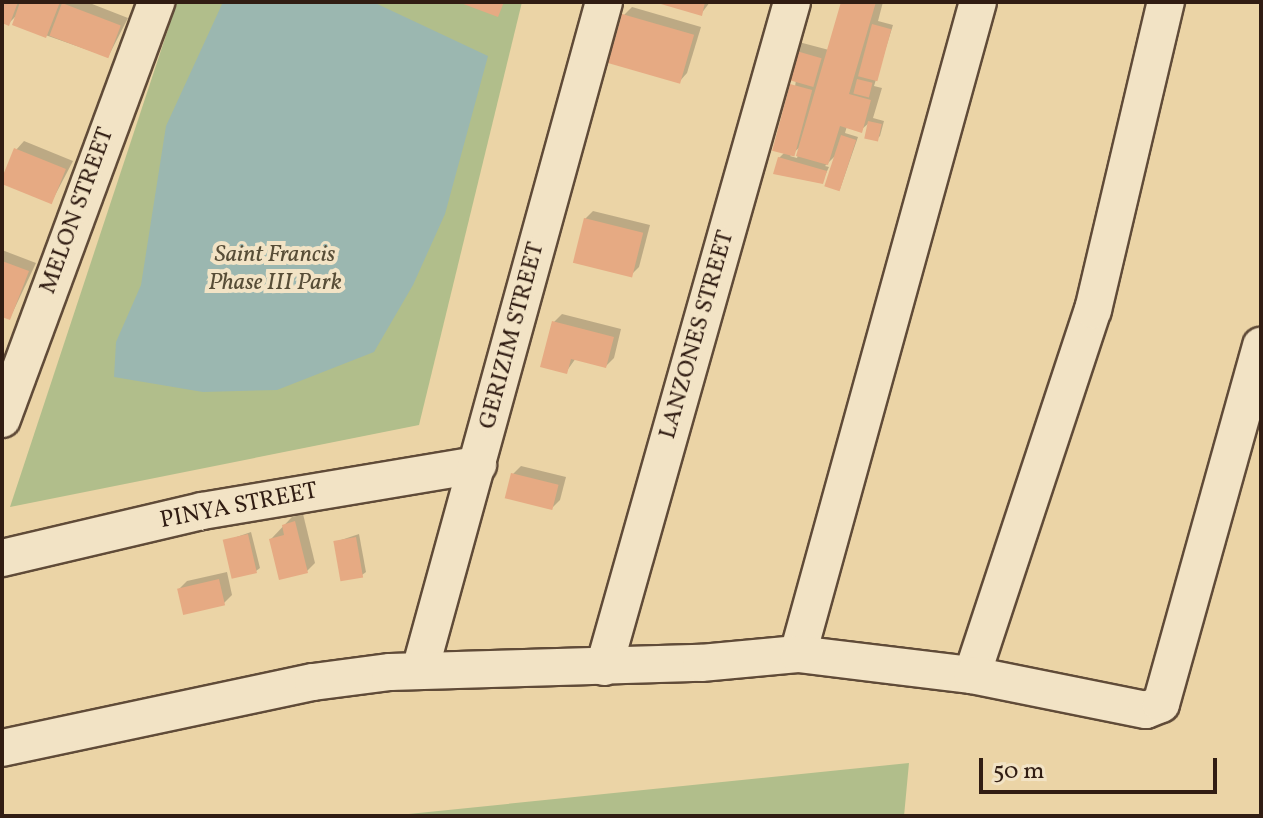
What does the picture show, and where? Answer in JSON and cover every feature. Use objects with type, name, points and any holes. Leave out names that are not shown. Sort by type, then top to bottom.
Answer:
[{"type":"street","name":"MELON STREET","points":[[2,419],[156,2]]},
{"type":"street","name":"GERIZIM STREET","points":[[420,670],[604,2]]},
{"type":"street","name":"LANZONES STREET","points":[[604,667],[792,2]]},
{"type":"street","points":[[798,654],[978,2]]},
{"type":"street","points":[[972,675],[1093,310],[1166,2]]},
{"type":"street","points":[[2,748],[313,682],[420,670],[604,667],[798,654],[972,675],[1114,708],[1146,710],[1161,704],[1261,346]]},
{"type":"street","name":"PINYA STREET","points":[[2,558],[202,511],[478,465]]},
{"type":"green space","name":"Saint Francis Phase III Park","points":[[177,2],[522,2],[419,425],[10,507]]},
{"type":"green space","points":[[909,763],[904,816],[389,816]]},
{"type":"water","name":"Saint Francis Phase III Park","points":[[223,2],[373,2],[488,56],[445,214],[413,285],[374,352],[277,390],[203,392],[114,377],[116,342],[141,285],[166,126]]},
{"type":"building","points":[[2,2],[18,2],[9,26],[2,23]]},
{"type":"building","points":[[20,2],[60,2],[46,38],[12,25]]},
{"type":"building","points":[[458,2],[504,2],[498,17]]},
{"type":"building","points":[[654,2],[705,2],[702,16]]},
{"type":"building","points":[[841,2],[876,2],[849,94],[871,100],[862,133],[840,126],[828,165],[796,156]]},
{"type":"building","points":[[62,3],[121,26],[108,58],[49,36]]},
{"type":"building","points":[[622,14],[694,35],[680,84],[608,63]]},
{"type":"building","points":[[872,24],[891,29],[877,81],[858,76]]},
{"type":"building","points":[[786,48],[822,58],[813,87],[778,77]]},
{"type":"building","points":[[857,79],[873,83],[869,97],[853,94]]},
{"type":"building","points":[[790,84],[812,90],[794,157],[772,151]]},
{"type":"building","points":[[868,121],[882,124],[878,142],[864,139]]},
{"type":"building","points":[[841,135],[856,140],[840,191],[824,186]]},
{"type":"building","points":[[14,148],[66,169],[52,204],[2,184]]},
{"type":"building","points":[[778,157],[827,171],[823,184],[773,174]]},
{"type":"building","points":[[584,218],[643,233],[632,277],[573,263]]},
{"type":"building","points":[[2,261],[29,271],[10,320],[2,317]]},
{"type":"building","points":[[552,321],[614,337],[606,368],[571,359],[567,374],[540,367]]},
{"type":"building","points":[[511,473],[559,485],[552,510],[505,498]]},
{"type":"building","points":[[295,521],[308,573],[279,580],[269,539],[284,535],[282,525]]},
{"type":"building","points":[[248,534],[257,573],[232,579],[223,540]]},
{"type":"building","points":[[356,537],[363,577],[340,581],[333,541]]},
{"type":"building","points":[[219,579],[225,605],[183,615],[177,589]]}]
